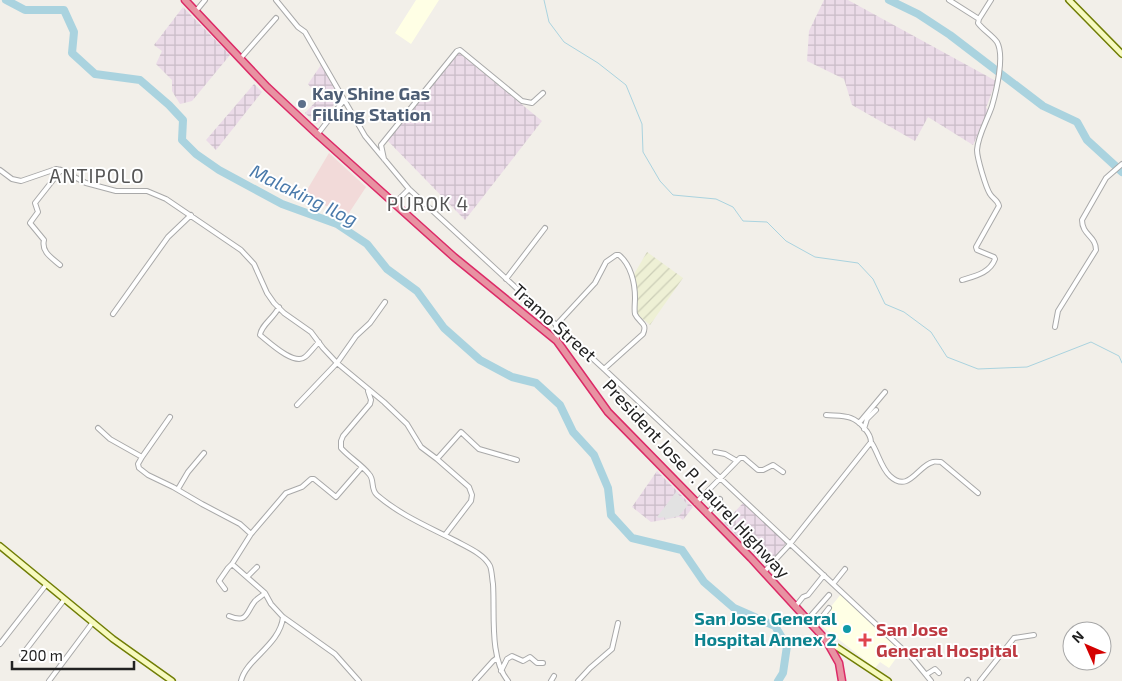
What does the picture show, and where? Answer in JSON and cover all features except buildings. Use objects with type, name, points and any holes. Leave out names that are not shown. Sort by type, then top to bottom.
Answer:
[{"type":"highway","name":"President Jose P. Laurel Highway","points":[[186,0],[267,87],[317,135],[454,257],[556,341],[603,406],[764,572],[826,640],[839,663],[842,681]]},
{"type":"street","points":[[196,11],[206,0]]},
{"type":"street","name":"Tramo Street","points":[[276,0],[298,27],[305,32],[365,136],[409,189],[834,584],[913,659],[931,681]]},
{"type":"street","points":[[948,0],[978,19]]},
{"type":"street","points":[[962,280],[978,276],[994,263],[995,259],[994,256],[977,250],[976,247],[999,206],[998,202],[989,194],[977,151],[978,142],[992,105],[1000,68],[1000,51],[996,40],[978,24],[978,19],[991,0]]},
{"type":"street","points":[[1069,0],[1122,54]]},
{"type":"street","points":[[240,59],[276,18]]},
{"type":"street","points":[[385,162],[381,145],[457,51],[460,50],[522,101],[532,103],[543,93]]},
{"type":"street","points":[[317,135],[344,100]]},
{"type":"street","points":[[1055,328],[1058,311],[1096,250],[1094,242],[1082,227],[1082,220],[1106,178],[1121,164]]},
{"type":"street","points":[[0,170],[12,179],[21,181],[56,169],[86,183],[103,186],[116,192],[140,190],[153,193],[191,215],[241,250],[258,271],[267,293],[279,307],[311,332],[337,363],[407,424],[421,447],[468,487],[472,495],[471,501],[445,535]]},
{"type":"street","points":[[60,265],[44,250],[43,238],[30,223],[38,212],[35,203],[61,170]]},
{"type":"street","points":[[394,204],[409,189]]},
{"type":"street","points":[[113,314],[168,237],[191,215]]},
{"type":"street","points":[[506,279],[545,228]]},
{"type":"street","points":[[556,341],[556,326],[595,283],[606,262],[619,255],[624,259],[635,285],[635,313],[645,325],[645,329],[643,334],[604,369]]},
{"type":"street","points":[[297,406],[337,363],[356,336],[370,323],[385,302]]},
{"type":"street","points":[[279,307],[275,315],[262,328],[260,335],[287,356],[298,359],[306,357],[318,342]]},
{"type":"street","points":[[367,388],[371,400],[370,404],[343,436],[340,444],[343,450],[372,478],[373,489],[377,495],[410,518],[445,535],[481,556],[489,564],[498,658],[501,671],[508,681]]},
{"type":"street","points":[[858,423],[885,392]]},
{"type":"street","points":[[864,429],[867,419],[876,410]]},
{"type":"street","points":[[826,415],[850,418],[858,423],[870,436],[871,442],[886,471],[895,480],[910,480],[928,464],[941,462],[978,493]]},
{"type":"street","points":[[170,417],[142,457],[138,464],[139,468],[148,475],[178,489],[240,524],[251,534]]},
{"type":"street","points":[[98,428],[110,439],[142,457]]},
{"type":"street","points":[[437,459],[461,432],[479,449],[517,460]]},
{"type":"street","points":[[764,572],[790,544],[871,442]]},
{"type":"street","points":[[178,489],[188,472],[204,452]]},
{"type":"street","points":[[715,452],[725,454],[737,461]]},
{"type":"street","points":[[696,503],[740,458],[744,458],[760,471],[773,465],[783,472]]},
{"type":"street","points":[[225,589],[219,582],[251,534],[286,493],[302,487],[311,479],[314,479],[336,497],[362,468]]},
{"type":"street","points":[[707,514],[720,499]]},
{"type":"street","points":[[0,546],[64,600],[172,681]]},
{"type":"street","points":[[232,564],[265,593],[271,604],[283,617],[335,654],[359,681]]},
{"type":"street","points":[[247,577],[258,567]]},
{"type":"street","points":[[834,584],[845,569]]},
{"type":"street","points":[[795,607],[803,597],[808,595],[824,575]]},
{"type":"street","points":[[0,644],[46,585]]},
{"type":"street","points":[[229,616],[237,619],[244,616],[250,611],[254,602],[265,593]]},
{"type":"street","points":[[808,619],[830,595]]},
{"type":"street","points":[[22,655],[64,600]]},
{"type":"street","points":[[814,626],[829,608]]},
{"type":"street","points":[[241,681],[245,673],[279,632],[283,617]]},
{"type":"street","points":[[49,681],[93,622]]},
{"type":"street","points":[[578,681],[590,668],[612,650],[618,623]]},
{"type":"street","points":[[980,681],[1014,638],[1034,635]]},
{"type":"street","points":[[826,640],[888,681]]},
{"type":"street","points":[[501,671],[507,659],[512,656],[523,661],[529,657],[543,663]]},
{"type":"street","points":[[474,681],[498,658]]},
{"type":"street","points":[[927,674],[935,669],[939,673]]},
{"type":"street","points":[[551,681],[554,676]]},
{"type":"shaded area","points":[[416,0],[439,0],[411,44],[395,33]]},
{"type":"shaded area","points":[[824,0],[848,0],[996,81],[986,108],[989,110],[973,145],[928,117],[915,141],[852,105],[844,79],[807,61],[809,31]]},
{"type":"shaded area","points":[[183,7],[230,55],[192,101],[180,104],[172,91],[172,80],[156,64],[162,51],[154,45]]},
{"type":"shaded area","points":[[458,52],[542,121],[465,220],[387,140]]},
{"type":"shaded area","points":[[321,65],[340,98],[317,124],[305,113],[319,98],[308,84]]},
{"type":"shaded area","points":[[254,84],[262,92],[216,150],[206,140]]},
{"type":"shaded area","points":[[329,153],[366,187],[347,216],[304,195]]},
{"type":"shaded area","points":[[647,252],[683,278],[650,325],[637,314],[637,285],[633,276]]},
{"type":"shaded area","points":[[657,471],[693,507],[683,520],[679,517],[651,522],[632,507]]},
{"type":"shaded area","points":[[676,492],[688,505],[679,516],[665,519],[664,517],[657,517]]},
{"type":"shaded area","points":[[744,502],[787,542],[767,566],[724,523]]},
{"type":"shaded area","name":"San Jose General Hospital","points":[[841,594],[902,650],[889,668],[880,662],[875,668],[818,623]]},
{"type":"waterway","name":"Malaking Ilog","points":[[6,0],[25,10],[64,10],[74,32],[72,53],[95,74],[140,80],[183,120],[182,140],[196,154],[219,170],[282,204],[337,224],[367,244],[387,269],[417,291],[444,328],[480,360],[512,377],[536,383],[560,405],[573,432],[594,455],[608,488],[611,515],[632,538],[682,550],[704,582],[734,608],[775,626],[787,646],[783,673],[778,681]]},
{"type":"waterway","points":[[544,0],[549,22],[564,42],[598,63],[626,85],[642,124],[643,152],[660,181],[673,195],[716,199],[733,207],[743,221],[767,222],[786,241],[815,257],[858,263],[873,279],[885,304],[904,312],[931,332],[947,357],[978,369],[1027,367],[1091,342],[1119,356],[1122,363]]},
{"type":"waterway","points":[[889,0],[918,14],[950,35],[1043,106],[1077,122],[1087,140],[1122,172]]},
{"type":"place","name":"Kay Shine Gas Filling Station","points":[[302,104]]},
{"type":"place","name":"San Jose General Hospital Annex 2","points":[[847,629]]},
{"type":"place","name":"San Jose General Hospital","points":[[865,640]]},
{"type":"district","name":"ANTIPOLO","points":[[97,176]]},
{"type":"district","name":"PUROK 4","points":[[428,204]]}]
